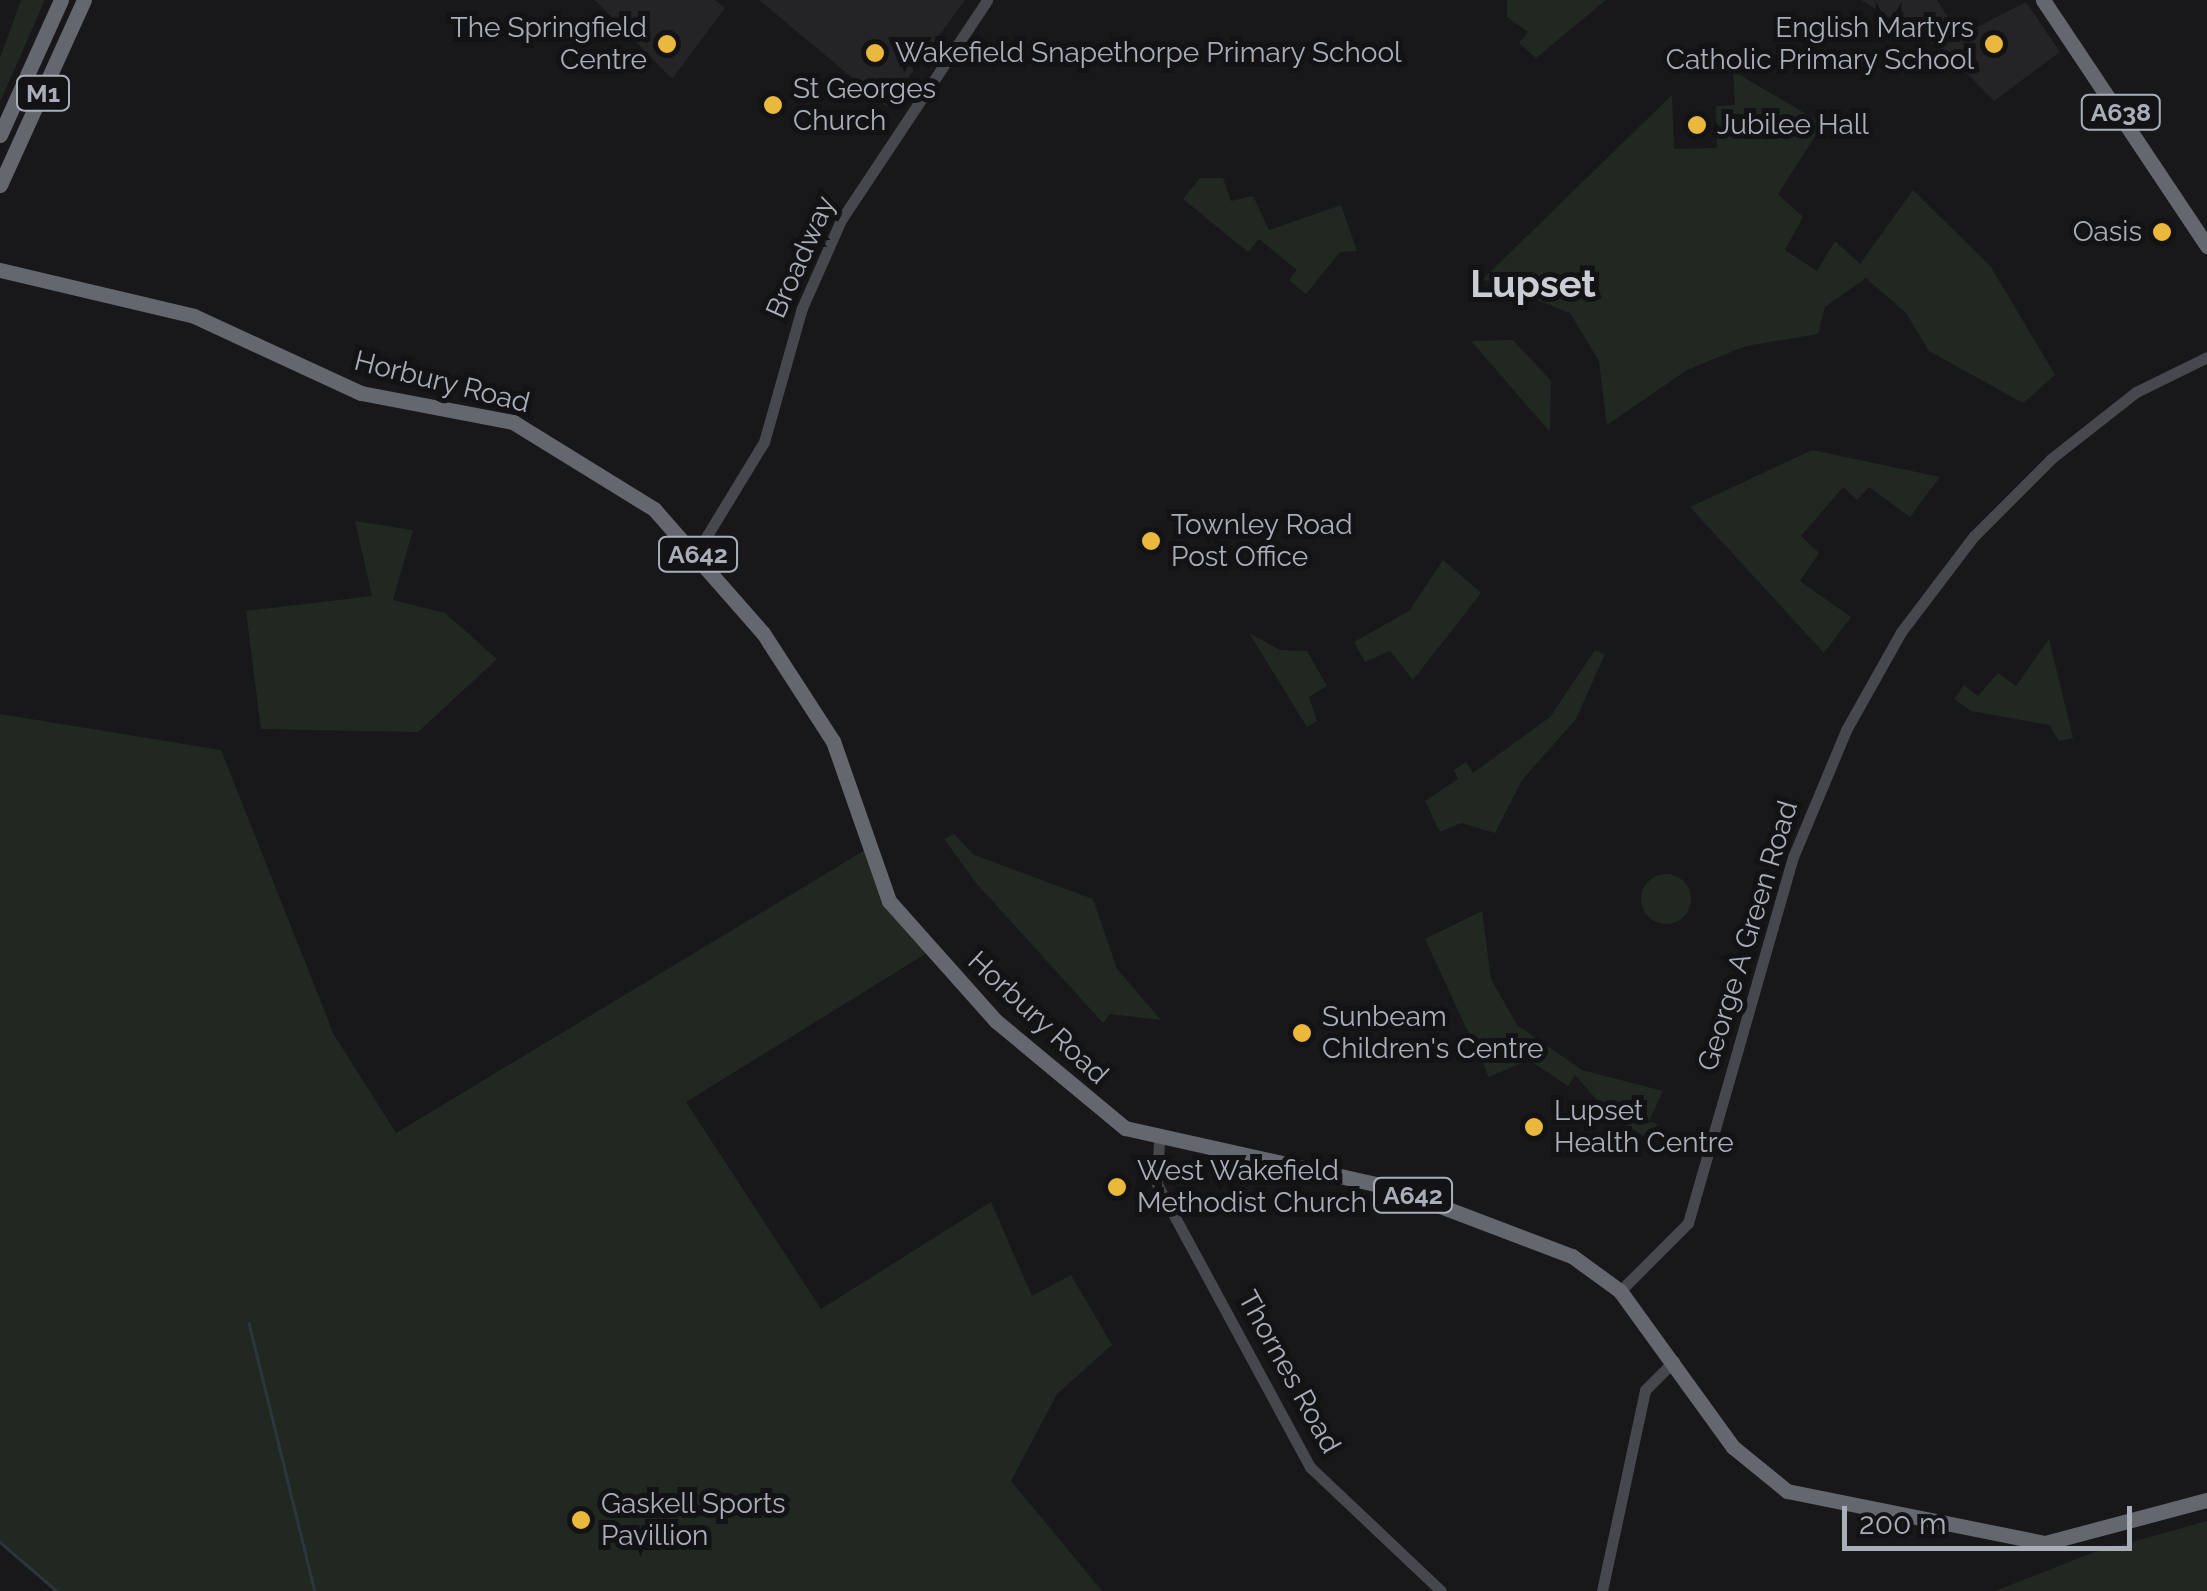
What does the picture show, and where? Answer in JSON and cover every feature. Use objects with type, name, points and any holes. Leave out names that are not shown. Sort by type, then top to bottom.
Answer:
[{"type":"highway","name":"M1","points":[[0,135],[60,0]]},
{"type":"highway","name":"M1","points":[[0,184],[84,0]]},
{"type":"highway","name":"A638","points":[[2043,0],[2207,246]]},
{"type":"highway","name":"Horbury Road","points":[[0,270],[194,316],[360,393],[513,422],[654,508],[696,552],[833,741],[889,902],[1068,1085],[1125,1128],[1159,1140],[1452,1207],[1543,1241],[1620,1291],[1755,1471],[1819,1502],[2045,1543],[2207,1500]]},
{"type":"main road","name":"Broadway","points":[[696,552],[764,442],[802,308],[841,220],[987,0]]},
{"type":"main road","name":"George A Green Road","points":[[1620,1291],[1688,1223],[1793,857],[1901,632],[2040,468],[2123,401],[2204,355]]},
{"type":"main road","name":"Thornes Road","points":[[1159,1140],[1157,1184],[1310,1467],[1441,1591]]},
{"type":"main road","points":[[1602,1591],[1644,1390],[1674,1360]]},
{"type":"shaded area","points":[[21,0],[45,0],[0,102],[0,58]]},
{"type":"shaded area","name":"The Springfield Centre","points":[[595,0],[715,0],[725,8],[672,79]]},
{"type":"shaded area","name":"Wakefield Snapethorpe Primary School","points":[[759,0],[965,0],[887,107]]},
{"type":"shaded area","points":[[1507,0],[1606,0],[1536,58],[1519,43],[1528,32],[1507,17]]},
{"type":"shaded area","name":"English Martyrs Catholic Primary School","points":[[1861,0],[1937,0],[1960,36],[2026,2],[2060,52],[1994,101],[1946,52]]},
{"type":"shaded area","points":[[1733,71],[1823,124],[1778,194],[1803,217],[1785,250],[1817,271],[1835,241],[1860,264],[1913,190],[1991,267],[2055,375],[2023,403],[1929,351],[1906,313],[1866,278],[1825,307],[1818,334],[1746,346],[1687,370],[1607,425],[1599,361],[1570,313],[1483,279],[1672,95],[1674,149],[1717,148],[1716,106],[1735,105]]},
{"type":"shaded area","points":[[1200,178],[1223,178],[1231,201],[1253,196],[1269,230],[1341,205],[1357,251],[1340,252],[1306,294],[1289,280],[1297,270],[1259,239],[1248,252],[1183,199]]},
{"type":"shaded area","points":[[1513,340],[1551,381],[1550,432],[1471,341]]},
{"type":"shaded area","points":[[1812,450],[1940,477],[1910,517],[1869,487],[1857,500],[1843,487],[1801,536],[1819,553],[1800,581],[1851,617],[1824,653],[1690,507]]},
{"type":"shaded area","points":[[355,521],[413,530],[393,600],[445,613],[497,659],[418,732],[261,729],[246,611],[372,596]]},
{"type":"shaded area","points":[[1443,560],[1481,593],[1413,680],[1390,651],[1365,662],[1354,642],[1409,611]]},
{"type":"shaded area","points":[[1249,633],[1280,650],[1307,651],[1327,686],[1309,697],[1317,721],[1307,727]]},
{"type":"shaded area","points":[[2049,639],[2073,738],[2059,741],[2049,725],[1971,711],[1954,699],[1964,685],[1978,696],[1998,673],[2016,686]]},
{"type":"shaded area","points":[[1595,650],[1605,654],[1576,719],[1522,780],[1495,833],[1461,823],[1440,832],[1425,801],[1458,779],[1454,770],[1466,762],[1473,773],[1550,717]]},
{"type":"shaded area","points":[[0,714],[221,750],[334,1035],[396,1133],[865,850],[930,951],[686,1102],[821,1309],[991,1202],[1032,1296],[1071,1275],[1112,1345],[1057,1394],[1011,1481],[1102,1591],[54,1591],[0,1542]]},
{"type":"shaded area","points":[[954,834],[974,855],[1093,899],[1117,969],[1161,1020],[1110,1014],[1103,1023],[976,883],[944,839]]},
{"type":"shaded area","points":[[1666,874],[1684,881],[1691,899],[1684,917],[1666,924],[1648,917],[1641,899],[1648,881]]},
{"type":"shaded area","points":[[1482,911],[1491,979],[1517,1025],[1582,1070],[1663,1091],[1649,1121],[1657,1124],[1652,1141],[1610,1115],[1575,1075],[1568,1086],[1529,1060],[1489,1077],[1425,939]]},
{"type":"shaded area","points":[[2207,1521],[2207,1591],[1995,1591],[2092,1553]]},
{"type":"waterway","points":[[249,1323],[315,1591]]},
{"type":"waterway","points":[[0,1542],[57,1591]]},
{"type":"place","name":"The Springfield Centre","points":[[667,44]]},
{"type":"place","name":"English Martyrs Catholic Primary School","points":[[1994,44]]},
{"type":"place","name":"Wakefield Snapethorpe Primary School","points":[[875,53]]},
{"type":"place","name":"St Georges Church","points":[[773,105]]},
{"type":"place","name":"Jubilee Hall","points":[[1697,125]]},
{"type":"place","name":"Oasis","points":[[2162,232]]},
{"type":"place","name":"Townley Road Post Office","points":[[1151,541]]},
{"type":"place","name":"Sunbeam Children's Centre","points":[[1302,1033]]},
{"type":"place","name":"Lupset Health Centre","points":[[1534,1127]]},
{"type":"place","name":"West Wakefield Methodist Church","points":[[1117,1187]]},
{"type":"place","name":"Gaskell Sports Pavillion","points":[[581,1520]]},
{"type":"district","name":"Lupset","points":[[1533,284]]}]
